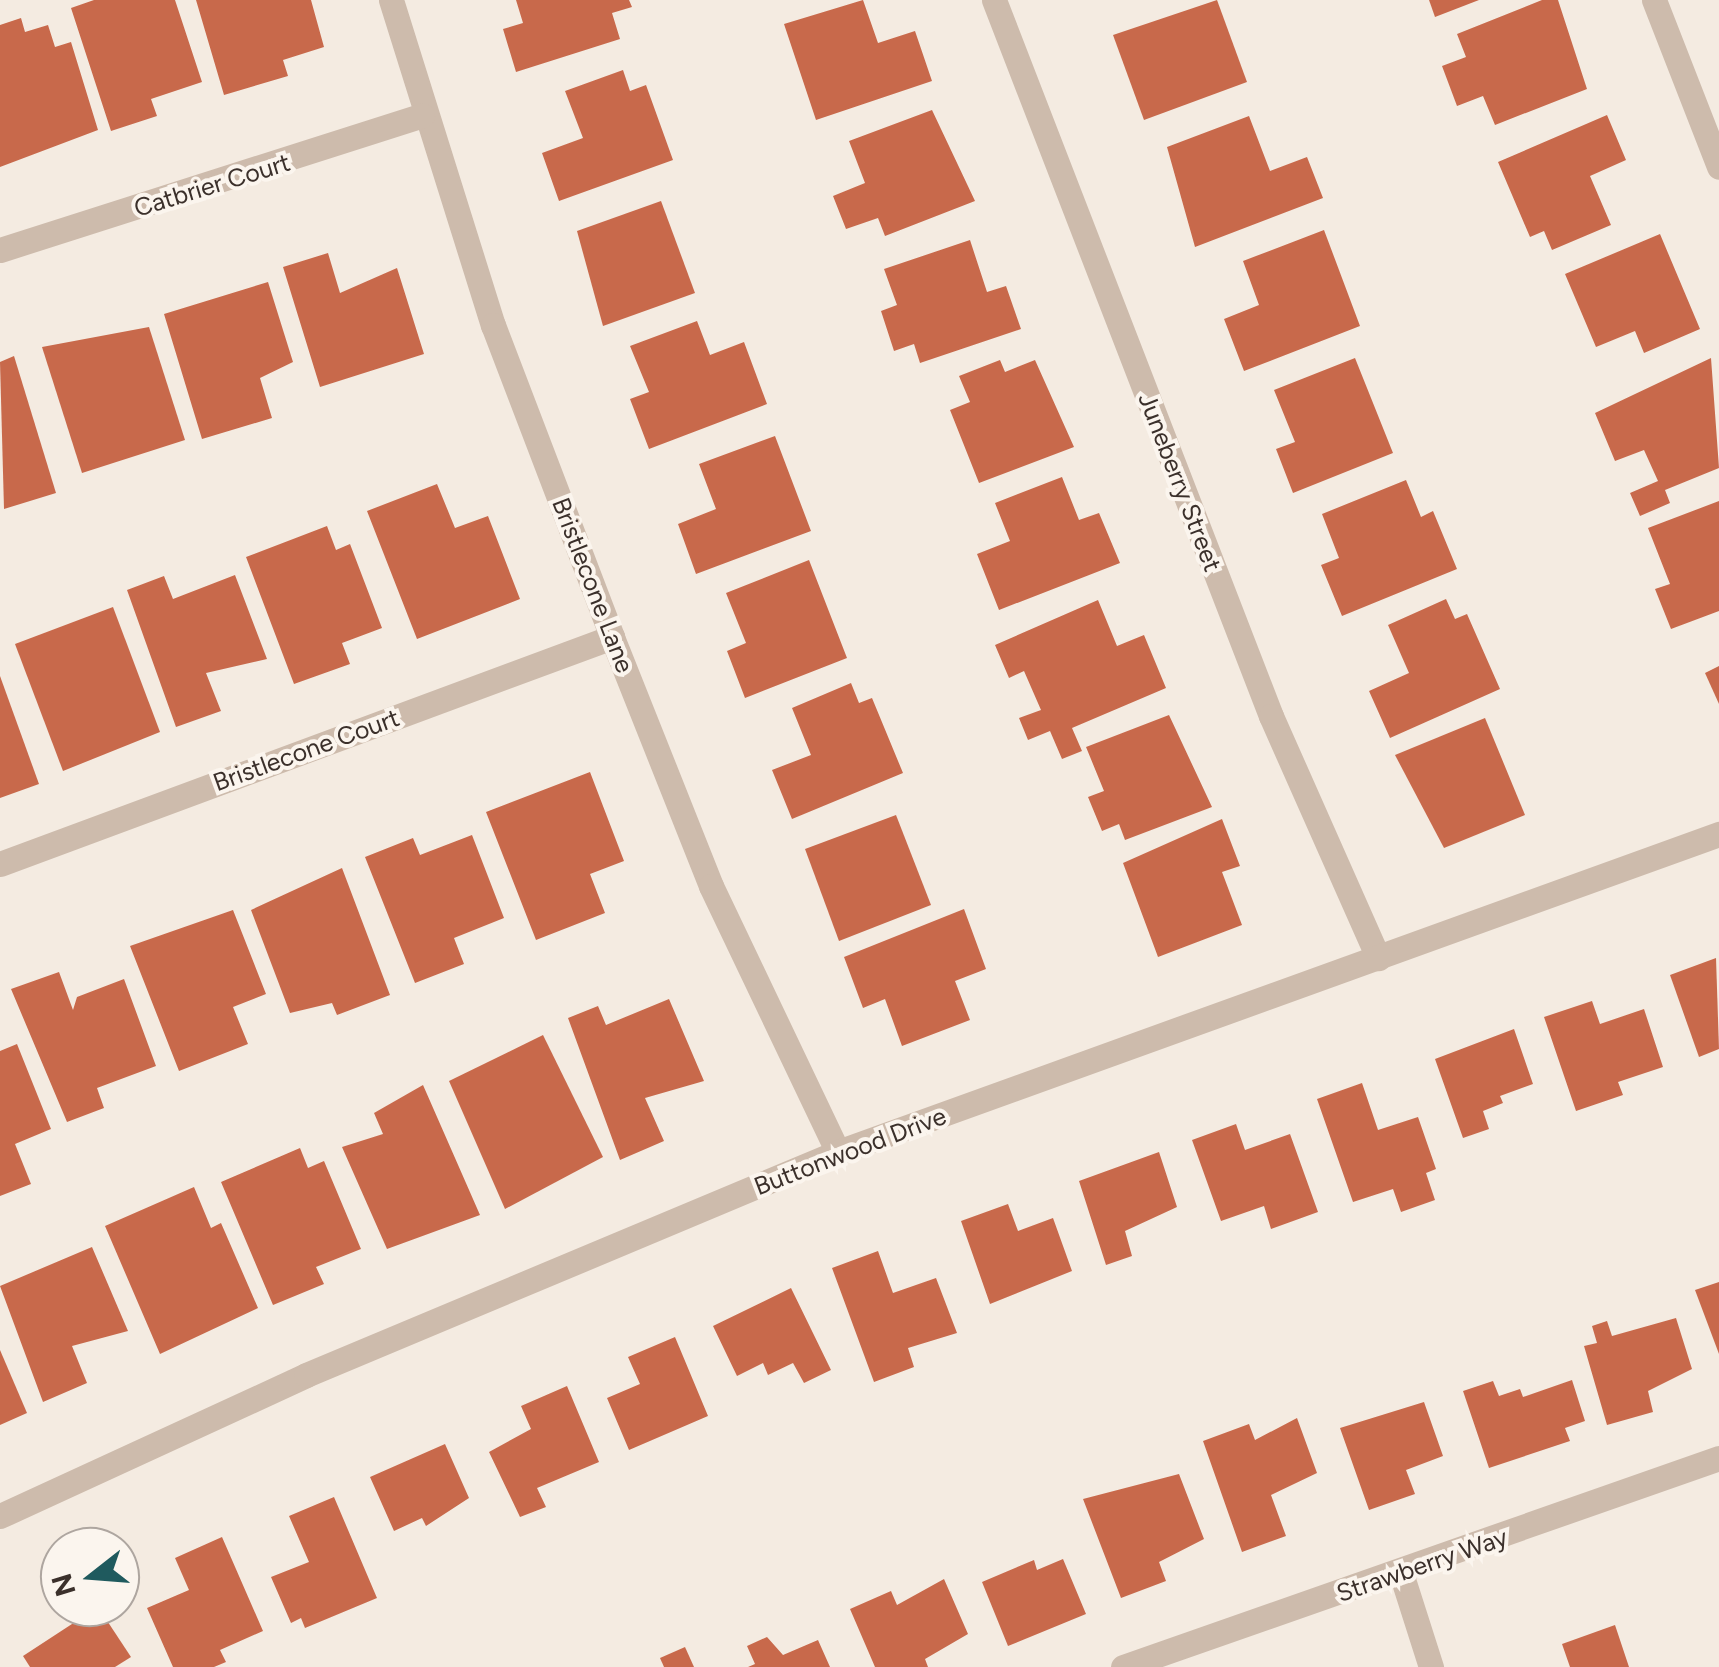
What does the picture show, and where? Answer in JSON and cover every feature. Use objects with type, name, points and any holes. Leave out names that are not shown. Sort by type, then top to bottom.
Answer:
[{"type":"street","name":"Bristlecone Lane","points":[[391,0],[422,115],[612,637],[711,886],[838,1152]]},
{"type":"street","name":"Juneberry Street","points":[[994,0],[1271,716],[1378,958]]},
{"type":"street","points":[[1654,0],[1719,166]]},
{"type":"street","name":"Catbrier Court","points":[[0,250],[422,115]]},
{"type":"street","name":"Bristlecone Court","points":[[0,864],[612,637]]},
{"type":"street","name":"Buttonwood Drive","points":[[0,1516],[306,1375],[838,1152],[1719,834]]},
{"type":"street","name":"Strawberry Way","points":[[1123,1667],[1402,1574],[1719,1458]]},
{"type":"street","points":[[1402,1574],[1431,1667]]},
{"type":"building","points":[[94,0],[175,0],[202,82],[151,99],[157,116],[111,131],[71,8]]},
{"type":"building","points":[[196,0],[311,0],[324,47],[283,60],[288,76],[224,95]]},
{"type":"building","points":[[516,0],[629,0],[632,7],[612,13],[620,39],[516,72],[503,29],[523,23]]},
{"type":"building","points":[[863,0],[878,43],[915,31],[932,81],[816,120],[784,24]]},
{"type":"building","points":[[1217,0],[1247,82],[1144,120],[1113,35]]},
{"type":"building","points":[[1429,0],[1479,0],[1435,17]]},
{"type":"building","points":[[1542,0],[1558,0],[1587,89],[1495,125],[1483,96],[1457,106],[1442,66],[1466,57],[1457,34]]},
{"type":"building","points":[[21,18],[25,32],[48,25],[55,47],[71,42],[98,130],[0,167],[0,25]]},
{"type":"building","points":[[623,70],[630,91],[646,85],[673,160],[559,201],[542,153],[583,138],[565,91]]},
{"type":"building","points":[[932,110],[975,201],[885,236],[878,218],[846,229],[833,196],[865,183],[849,141]]},
{"type":"building","points":[[1607,115],[1626,160],[1590,176],[1611,225],[1552,250],[1544,231],[1530,237],[1498,162]]},
{"type":"building","points":[[1249,116],[1270,171],[1307,157],[1323,198],[1195,247],[1167,147]]},
{"type":"building","points":[[661,201],[695,293],[603,326],[577,231]]},
{"type":"building","points":[[1324,230],[1360,326],[1244,371],[1224,319],[1259,305],[1243,261]]},
{"type":"building","points":[[1660,234],[1700,329],[1644,353],[1635,331],[1596,347],[1565,274]]},
{"type":"building","points":[[970,240],[987,292],[1006,286],[1021,329],[920,363],[914,344],[894,351],[881,311],[897,305],[884,269]]},
{"type":"building","points":[[328,253],[340,293],[397,268],[424,354],[320,387],[283,267]]},
{"type":"building","points":[[268,282],[293,362],[260,378],[272,418],[202,439],[164,314]]},
{"type":"building","points":[[697,321],[710,355],[744,342],[767,404],[649,449],[630,399],[649,392],[630,346]]},
{"type":"building","points":[[149,327],[185,440],[82,473],[42,347]]},
{"type":"building","points":[[14,356],[56,493],[4,509],[0,362]]},
{"type":"building","points":[[1355,358],[1393,453],[1293,493],[1276,449],[1295,442],[1274,390]]},
{"type":"building","points":[[1711,358],[1719,468],[1665,490],[1670,503],[1640,516],[1630,493],[1658,481],[1644,450],[1615,461],[1595,413]]},
{"type":"building","points":[[1000,360],[1005,372],[1035,360],[1074,447],[979,483],[950,410],[970,402],[959,376]]},
{"type":"building","points":[[775,436],[811,531],[696,574],[678,524],[716,509],[699,464]]},
{"type":"building","points":[[1062,477],[1079,520],[1099,513],[1120,563],[999,610],[977,554],[1010,541],[995,503]]},
{"type":"building","points":[[1406,480],[1421,517],[1433,511],[1457,569],[1342,616],[1321,565],[1339,558],[1322,514]]},
{"type":"building","points":[[437,484],[455,528],[488,516],[520,599],[417,639],[367,511]]},
{"type":"building","points":[[1719,501],[1719,611],[1671,629],[1655,589],[1670,584],[1648,528]]},
{"type":"building","points":[[327,526],[336,550],[350,544],[382,628],[342,643],[350,664],[294,684],[246,557]]},
{"type":"building","points":[[809,560],[847,658],[745,698],[727,651],[746,643],[726,593]]},
{"type":"building","points":[[235,575],[267,659],[206,673],[221,711],[176,727],[127,590],[164,576],[173,599]]},
{"type":"building","points":[[1446,599],[1455,619],[1467,614],[1500,689],[1390,738],[1369,691],[1409,673],[1388,625]]},
{"type":"building","points":[[1098,600],[1117,646],[1144,635],[1166,688],[1072,728],[1082,751],[1062,759],[1050,731],[1028,740],[1019,718],[1041,710],[1024,671],[1009,678],[995,645]]},
{"type":"building","points":[[113,607],[160,732],[63,771],[15,644]]},
{"type":"building","points":[[1719,666],[1719,704],[1705,673]]},
{"type":"building","points":[[0,676],[39,784],[0,798]]},
{"type":"building","points":[[851,683],[859,703],[872,698],[903,773],[792,819],[772,770],[811,755],[792,708]]},
{"type":"building","points":[[1169,715],[1212,807],[1125,840],[1119,824],[1102,831],[1088,797],[1104,791],[1086,747]]},
{"type":"building","points":[[1485,718],[1525,815],[1444,848],[1395,755]]},
{"type":"building","points":[[590,772],[624,861],[590,874],[605,913],[536,940],[486,812]]},
{"type":"building","points":[[896,815],[931,905],[839,941],[805,849]]},
{"type":"building","points":[[1222,819],[1240,866],[1222,872],[1242,925],[1158,957],[1123,863]]},
{"type":"building","points":[[472,835],[504,918],[454,938],[464,964],[415,983],[365,857],[413,838],[420,855]]},
{"type":"building","points":[[342,868],[390,995],[337,1015],[332,1003],[290,1013],[251,910]]},
{"type":"building","points":[[964,909],[986,969],[955,981],[970,1020],[902,1046],[885,999],[863,1008],[844,957]]},
{"type":"building","points":[[233,910],[266,994],[233,1007],[248,1044],[179,1071],[130,946]]},
{"type":"building","points":[[1716,958],[1719,1049],[1699,1057],[1670,975]]},
{"type":"building","points":[[59,972],[73,1010],[77,997],[124,979],[156,1066],[97,1088],[104,1108],[67,1122],[11,989]]},
{"type":"building","points":[[669,999],[704,1081],[645,1098],[664,1141],[620,1160],[568,1018],[598,1006],[606,1025]]},
{"type":"building","points":[[1592,1001],[1600,1024],[1644,1009],[1663,1067],[1618,1082],[1623,1095],[1576,1111],[1544,1017]]},
{"type":"building","points":[[1514,1029],[1533,1084],[1500,1096],[1503,1103],[1483,1111],[1489,1129],[1463,1138],[1435,1059]]},
{"type":"building","points":[[543,1035],[603,1157],[505,1209],[449,1081]]},
{"type":"building","points":[[17,1044],[51,1129],[15,1144],[31,1184],[0,1196],[0,1051]]},
{"type":"building","points":[[1362,1083],[1378,1130],[1418,1117],[1436,1169],[1426,1173],[1435,1200],[1401,1212],[1393,1189],[1353,1202],[1317,1099]]},
{"type":"building","points":[[423,1085],[480,1215],[387,1249],[342,1147],[383,1134],[374,1113]]},
{"type":"building","points":[[1236,1124],[1245,1150],[1290,1134],[1318,1212],[1271,1229],[1264,1206],[1221,1221],[1192,1140]]},
{"type":"building","points":[[300,1148],[308,1168],[324,1161],[361,1249],[316,1267],[324,1284],[273,1305],[221,1182]]},
{"type":"building","points":[[1159,1152],[1177,1207],[1125,1231],[1132,1256],[1106,1265],[1079,1181]]},
{"type":"building","points":[[194,1187],[211,1228],[221,1223],[258,1308],[160,1354],[105,1226]]},
{"type":"building","points":[[1008,1204],[1018,1231],[1053,1218],[1072,1271],[990,1304],[961,1221]]},
{"type":"building","points":[[92,1247],[128,1331],[72,1346],[87,1383],[43,1402],[0,1286]]},
{"type":"building","points":[[878,1251],[893,1293],[936,1278],[957,1333],[908,1348],[914,1367],[874,1382],[832,1268]]},
{"type":"building","points":[[1719,1282],[1719,1354],[1695,1290]]},
{"type":"building","points":[[791,1288],[831,1370],[804,1383],[793,1363],[768,1375],[763,1363],[737,1376],[713,1326]]},
{"type":"building","points":[[1676,1318],[1692,1369],[1648,1391],[1653,1412],[1607,1425],[1584,1346],[1597,1343],[1592,1326],[1607,1321],[1612,1336]]},
{"type":"building","points":[[675,1337],[708,1416],[629,1450],[607,1398],[640,1384],[628,1357]]},
{"type":"building","points":[[0,1350],[27,1413],[0,1425]]},
{"type":"building","points":[[1572,1380],[1585,1421],[1565,1428],[1570,1441],[1489,1468],[1463,1391],[1493,1381],[1499,1396],[1520,1389],[1523,1397]]},
{"type":"building","points":[[567,1386],[599,1462],[537,1488],[546,1507],[520,1517],[489,1452],[531,1429],[521,1406]]},
{"type":"building","points":[[1424,1402],[1443,1456],[1406,1470],[1415,1494],[1369,1510],[1340,1428]]},
{"type":"building","points":[[1297,1418],[1317,1473],[1271,1495],[1286,1536],[1242,1552],[1203,1441],[1249,1424],[1255,1440]]},
{"type":"building","points":[[445,1444],[469,1498],[426,1526],[422,1518],[394,1531],[370,1477]]},
{"type":"building","points":[[1179,1474],[1204,1539],[1159,1562],[1166,1581],[1121,1598],[1083,1499]]},
{"type":"building","points":[[334,1497],[377,1598],[305,1628],[301,1618],[291,1623],[271,1577],[309,1562],[289,1516]]},
{"type":"building","points":[[222,1537],[263,1631],[220,1650],[226,1662],[214,1667],[173,1667],[147,1608],[189,1590],[175,1558]]},
{"type":"building","points":[[1063,1559],[1086,1614],[1008,1646],[982,1582],[1034,1560],[1037,1570]]},
{"type":"building","points":[[944,1579],[968,1634],[925,1659],[928,1667],[875,1667],[850,1609],[891,1591],[897,1605]]},
{"type":"building","points":[[1615,1625],[1629,1667],[1570,1667],[1562,1644]]},
{"type":"building","points":[[67,1627],[111,1627],[131,1657],[115,1667],[30,1667],[23,1656]]},
{"type":"building","points":[[767,1637],[783,1655],[818,1640],[830,1667],[748,1667],[755,1664],[747,1646]]},
{"type":"building","points":[[685,1647],[694,1667],[664,1667],[660,1658]]}]
